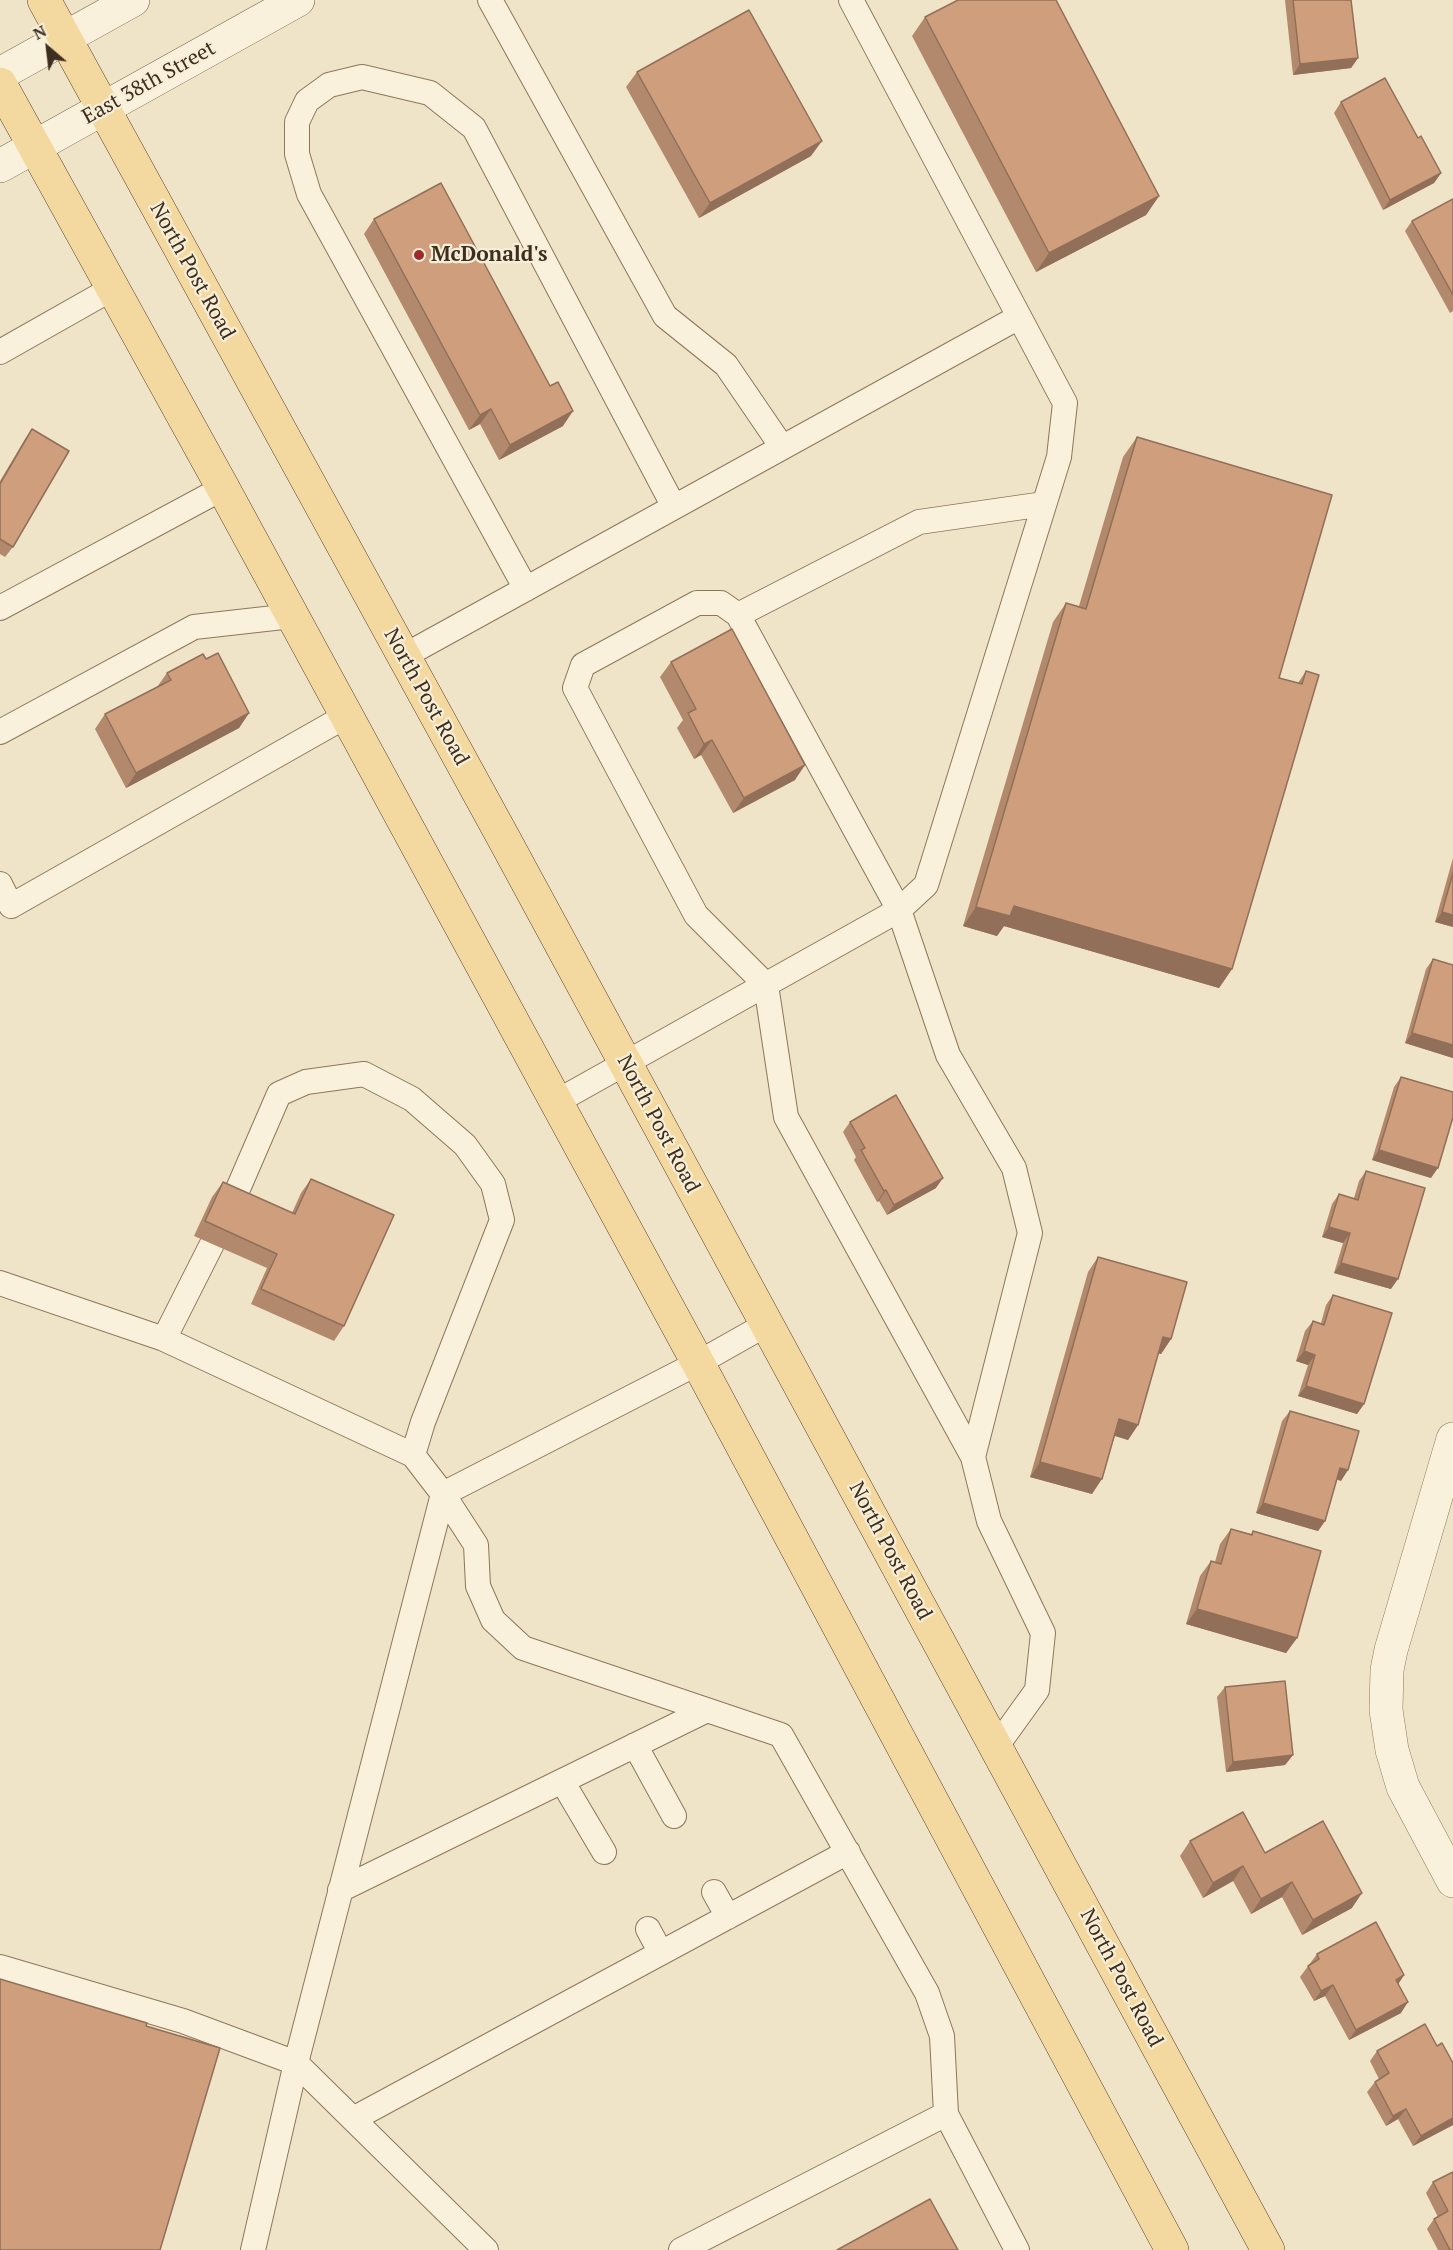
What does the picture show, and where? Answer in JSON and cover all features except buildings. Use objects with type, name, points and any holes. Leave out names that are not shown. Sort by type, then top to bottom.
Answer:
[{"type":"main road","name":"North Post Road","points":[[44,0],[626,1062],[1268,2250]]},
{"type":"main road","points":[[0,75],[133,0]]},
{"type":"main road","name":"East 38th Street","points":[[0,166],[298,0]]},
{"type":"main road","points":[[0,84],[223,488],[698,1363],[1172,2250]]},
{"type":"main road","points":[[1453,1439],[1390,1650],[1386,1710],[1392,1750],[1403,1787],[1453,1881]]},
{"type":"lane","points":[[490,0],[665,316],[726,365],[782,447]]},
{"type":"lane","points":[[556,1102],[899,910],[926,885],[1059,457],[1065,403],[851,0]]},
{"type":"lane","points":[[526,589],[309,194],[297,154],[297,122],[307,101],[329,85],[362,77],[430,93],[474,128],[674,507]]},
{"type":"lane","points":[[0,352],[113,288]]},
{"type":"lane","points":[[404,656],[1019,317]]},
{"type":"lane","points":[[0,608],[223,488]]},
{"type":"lane","points":[[738,615],[919,522],[1044,504]]},
{"type":"lane","points":[[974,1457],[1030,1233],[1014,1168],[948,1055],[899,910],[738,615],[721,603],[697,603],[583,665],[575,688],[696,915],[766,985],[786,1117],[974,1457],[989,1521],[1043,1633],[1037,1689],[996,1747]]},
{"type":"lane","points":[[0,732],[194,627],[292,616]]},
{"type":"lane","points":[[0,884],[6,911],[346,716]]},
{"type":"lane","points":[[231,1205],[279,1094],[306,1082],[364,1074],[412,1099],[465,1145],[493,1184],[502,1220],[412,1455]]},
{"type":"lane","points":[[164,1339],[212,1244]]},
{"type":"lane","points":[[0,1283],[164,1339],[412,1455],[443,1494],[476,1545],[478,1586],[493,1620],[524,1648],[782,1735],[927,1993],[942,2036],[946,2114],[1017,2250]]},
{"type":"lane","points":[[254,2250],[296,2063],[443,1494],[698,1363],[767,1324]]},
{"type":"lane","points":[[340,1890],[707,1710]]},
{"type":"lane","points":[[635,1745],[674,1816]]},
{"type":"lane","points":[[562,1781],[604,1852]]},
{"type":"lane","points":[[353,2119],[848,1852]]},
{"type":"lane","points":[[714,1892],[728,1917]]},
{"type":"lane","points":[[648,1929],[662,1953]]},
{"type":"lane","points":[[0,1967],[183,2021],[296,2063],[486,2250]]},
{"type":"lane","points":[[681,2250],[946,2114]]},
{"type":"place","name":"McDonald's","points":[[419,255]]}]
